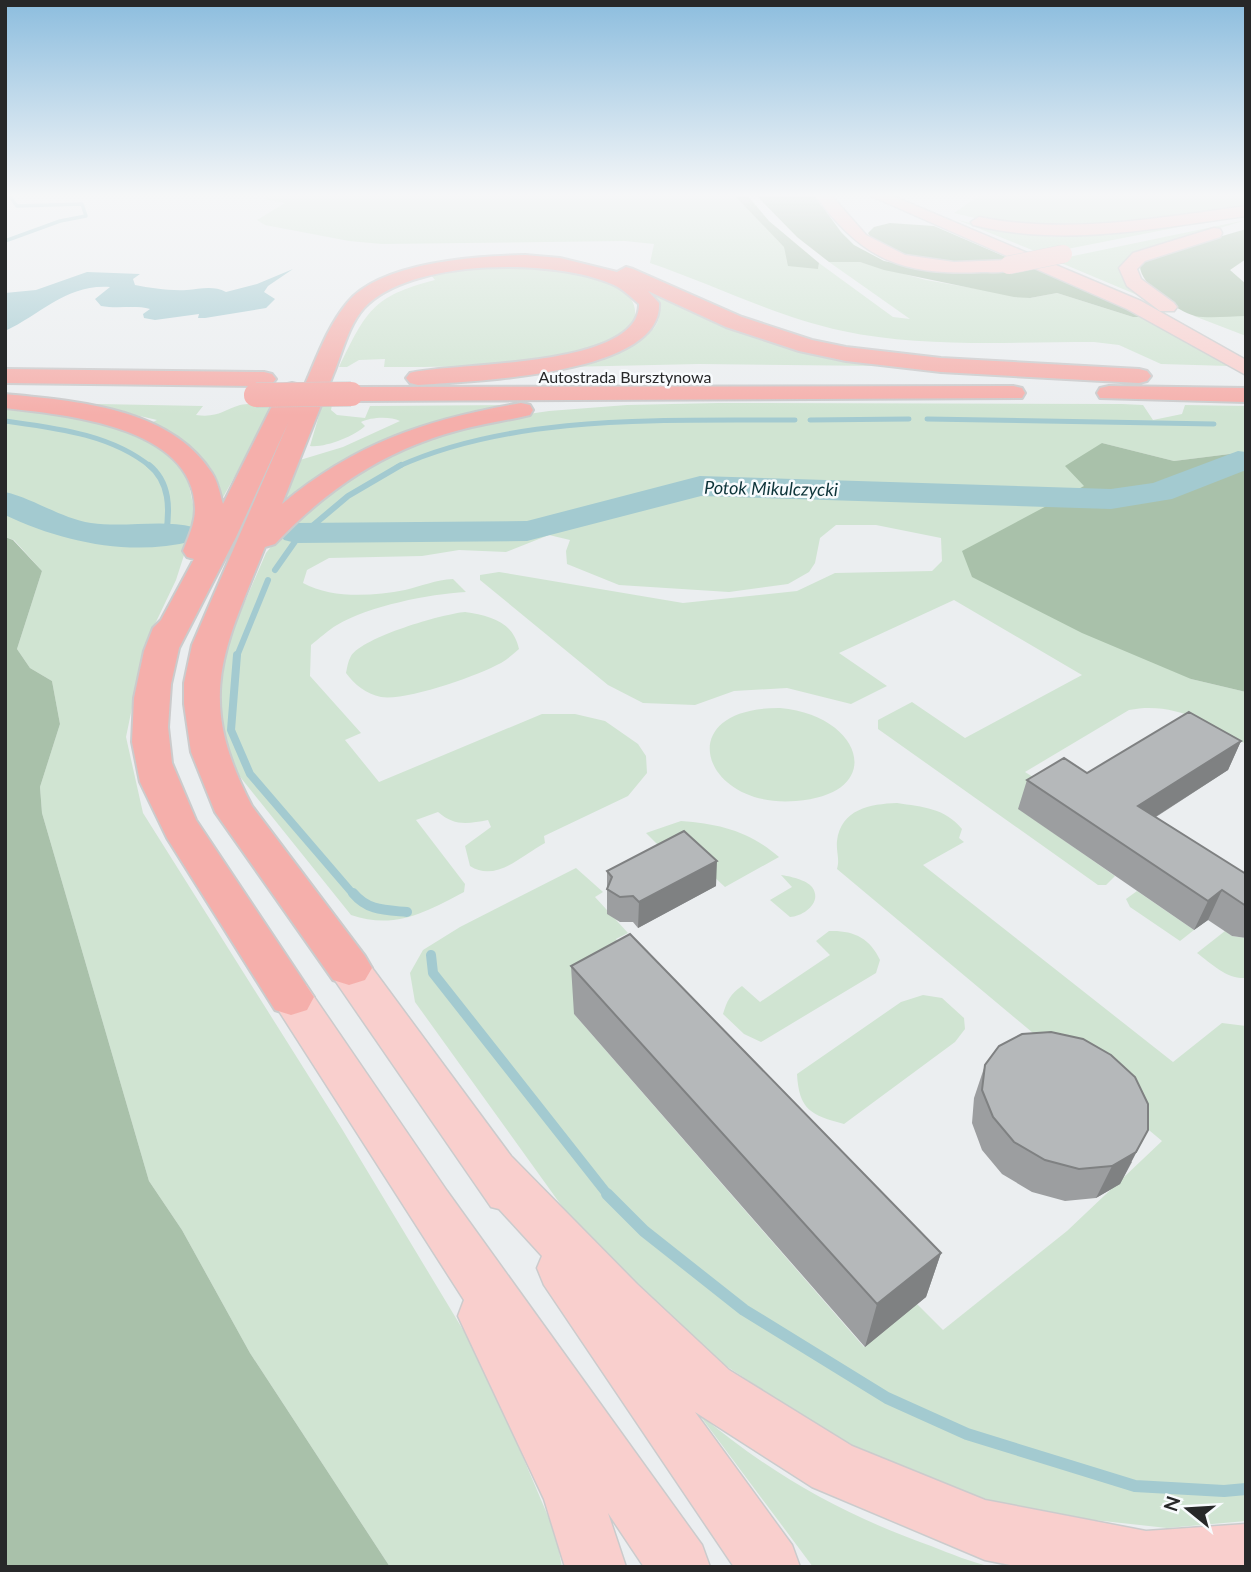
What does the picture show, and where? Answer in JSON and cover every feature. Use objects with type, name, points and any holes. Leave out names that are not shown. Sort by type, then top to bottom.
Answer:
[{"type":"highway","points":[[161,651],[335,306],[366,281],[404,268]]},
{"type":"highway","points":[[349,968],[235,812],[222,787],[204,725],[203,676],[209,645],[338,335],[359,302],[374,290],[424,271],[440,268]]},
{"type":"highway","points":[[418,378],[552,365],[586,358],[617,346],[638,332],[649,318],[649,303],[637,290],[620,280],[576,268]]},
{"type":"highway","points":[[608,268],[634,275],[747,327],[833,351],[906,362],[1145,385]]},
{"type":"highway","name":"Autostrada Bursztynowa","points":[[5,376],[260,387]]},
{"type":"highway","name":"Autostrada Bursztynowa","points":[[354,387],[418,378],[1145,385],[1246,395]]},
{"type":"highway","name":"Autostrada Bursztynowa","points":[[5,391],[354,387],[728,392],[1145,385],[1246,379]]},
{"type":"highway","points":[[246,560],[288,511],[313,489],[375,452],[414,436],[498,414],[545,407],[728,392]]},
{"type":"highway","points":[[5,401],[68,407],[124,421],[169,443],[190,461],[203,483],[210,506],[206,529],[161,651],[149,707],[150,744],[159,783],[181,827],[291,997]]},
{"type":"main road","points":[[1048,268],[1134,305],[1246,369]]},
{"type":"main road","points":[[1064,268],[1146,303],[1226,345]]},
{"type":"main road","points":[[1128,268],[1133,282],[1246,357]]},
{"type":"main road","points":[[349,968],[770,1567]]},
{"type":"main road","points":[[291,997],[430,1207],[680,1567]]},
{"type":"main road","points":[[494,1171],[619,1302],[710,1389],[832,1467],[985,1530],[1146,1561],[1246,1554]]},
{"type":"main road","points":[[430,1207],[571,1491],[596,1567]]},
{"type":"green space","points":[[544,268],[608,282],[624,292],[634,304],[634,321],[613,338],[585,350],[552,359],[480,366],[384,367],[385,359],[359,360],[347,367],[339,367],[365,320],[384,300],[435,280],[431,275],[462,270]]},
{"type":"green space","points":[[664,268],[826,268],[893,317],[910,319],[838,268],[883,268],[926,280],[1030,298],[1057,293],[1133,317],[1141,317],[1229,366],[1161,364],[1119,345],[1094,342],[936,342],[843,331],[794,318]]},
{"type":"green space","points":[[879,268],[1040,268],[1090,290],[1141,317],[1133,317],[1057,293],[1030,298],[1014,297]]},
{"type":"green space","points":[[1074,268],[1122,268],[1121,275],[1142,297]]},
{"type":"green space","points":[[1140,268],[1232,268],[1230,270],[1246,284],[1246,316],[1207,317],[1187,313],[1160,296]]},
{"type":"green space","points":[[639,285],[721,322],[882,366],[699,364],[564,367],[620,350],[639,341],[652,330],[659,317],[655,302]]},
{"type":"green space","points":[[1194,316],[1246,316],[1246,336]]},
{"type":"green space","points":[[1122,404],[1143,405],[1153,420],[1182,414],[1185,405],[1246,406],[1246,452],[1174,461],[1102,443],[1085,486],[1029,517],[1191,679],[1246,692],[1246,744],[1176,711],[1145,708],[1129,710],[1025,772],[1052,789],[1019,809],[1115,876],[1106,885],[1098,885],[878,729],[878,720],[912,702],[965,738],[1082,675],[954,600],[839,653],[887,686],[851,704],[787,688],[734,691],[695,705],[643,703],[608,685],[480,580],[480,575],[499,572],[683,603],[797,591],[835,573],[932,571],[942,561],[941,538],[876,525],[836,525],[820,538],[815,563],[809,572],[788,584],[729,592],[619,585],[567,564],[566,551],[570,540],[549,535],[506,552],[459,550],[422,556],[329,558],[307,570],[303,583],[327,592],[366,595],[405,590],[453,579],[466,592],[417,598],[365,612],[337,625],[311,645],[310,676],[361,733],[345,740],[379,782],[542,714],[575,714],[605,721],[638,744],[646,756],[647,773],[628,796],[544,836],[545,843],[499,869],[489,871],[470,866],[465,846],[491,827],[488,820],[461,823],[438,812],[416,820],[465,884],[464,892],[423,912],[396,920],[382,921],[351,915],[237,773],[224,735],[217,695],[223,652],[266,553],[295,516],[349,474],[437,434],[488,420],[549,411],[627,405]]},
{"type":"green space","points":[[5,405],[93,419],[128,431],[161,449],[187,476],[196,518],[176,580],[145,645],[126,737],[143,813],[342,1129],[483,1363],[556,1535],[562,1567],[390,1567],[250,1353],[182,1230],[149,1181],[42,813],[40,787],[60,724],[52,681],[30,668],[17,649],[42,571],[14,540],[5,537]]},
{"type":"green space","points":[[92,405],[203,406],[196,415],[204,416],[240,405],[275,405],[222,499],[214,473],[206,462],[175,436],[151,423],[157,420]]},
{"type":"green space","points":[[322,405],[332,405],[331,410],[337,415],[365,418],[370,406],[527,405],[363,451],[304,486],[281,504],[300,460],[343,447],[400,421],[386,418],[365,420],[361,422],[365,426],[347,437],[324,445],[310,446]]},
{"type":"green space","points":[[1102,443],[1174,461],[1246,452],[1246,692],[1191,679],[1082,633],[972,577],[962,551],[1084,486],[1065,466]]},
{"type":"green space","points":[[5,537],[13,540],[42,571],[17,649],[30,668],[52,681],[60,724],[40,787],[42,813],[149,1181],[182,1230],[250,1353],[390,1567],[5,1567]]},
{"type":"green space","points":[[465,612],[491,618],[506,626],[512,632],[519,649],[501,663],[476,674],[442,686],[393,697],[370,694],[346,673],[351,656],[371,641],[422,622]]},
{"type":"green space","points":[[780,708],[808,714],[830,724],[846,739],[854,754],[853,770],[844,784],[825,795],[796,801],[763,799],[738,790],[720,775],[711,757],[711,739],[722,723],[745,712]]},
{"type":"green space","points":[[897,803],[925,807],[941,813],[962,829],[959,838],[964,842],[923,865],[1173,1062],[1222,1023],[1246,1026],[1246,1521],[1167,1528],[1021,1512],[926,1485],[862,1455],[691,1343],[584,1237],[415,1002],[410,973],[423,950],[460,927],[576,868],[603,892],[595,897],[628,933],[616,939],[627,951],[574,1014],[864,1347],[917,1304],[943,1330],[1067,1231],[1162,1141],[837,869],[837,841],[844,822],[858,810]]},
{"type":"green space","points":[[681,821],[733,830],[757,841],[779,857],[725,887],[712,875],[674,861],[646,833]]},
{"type":"green space","points":[[781,875],[802,880],[812,887],[815,893],[814,903],[801,914],[790,917],[770,900],[792,887]]},
{"type":"green space","points":[[1137,891],[1194,930],[1180,941],[1130,907],[1126,899]]},
{"type":"green space","points":[[829,931],[846,932],[866,941],[880,960],[876,973],[761,1042],[744,1034],[723,1014],[730,998],[742,986],[760,1002],[830,955],[816,941]]},
{"type":"green space","points":[[1225,931],[1232,936],[1246,938],[1246,978],[1226,973],[1197,953]]},
{"type":"green space","points":[[923,995],[942,998],[964,1018],[965,1029],[955,1042],[844,1124],[815,1114],[809,1109],[801,1096],[797,1074],[901,1002]]},
{"type":"green space","points":[[698,1413],[753,1455],[837,1506],[898,1534],[992,1567],[813,1567]]},
{"type":"water","points":[[293,269],[268,286],[264,292],[275,299],[266,308],[205,318],[198,318],[199,314],[155,320],[144,318],[143,314],[150,309],[101,306],[95,299],[110,287],[94,287],[67,295],[5,331],[5,293],[36,290],[87,272],[140,274],[133,279],[135,285],[154,288],[211,288],[226,292],[257,284]]},
{"type":"building","points":[[1189,712],[1241,741],[1138,806],[1246,874],[1246,906],[1222,890],[1208,901],[1027,780],[1064,758],[1087,773]]},
{"type":"building","points":[[684,831],[717,861],[639,902],[633,896],[620,897],[607,889],[612,877],[607,871]]},
{"type":"building","points":[[630,934],[941,1253],[877,1304],[571,966]]},
{"type":"building","points":[[1051,1032],[1083,1039],[1111,1055],[1135,1077],[1148,1104],[1148,1130],[1136,1152],[1112,1166],[1079,1169],[1045,1160],[1014,1142],[993,1117],[982,1090],[985,1065],[999,1046],[1022,1034]]},
{"type":"waterway","points":[[810,420],[909,419]]},
{"type":"waterway","points":[[927,419],[1214,424]]},
{"type":"waterway","points":[[399,466],[443,450],[491,437],[541,429],[644,421],[795,420]]},
{"type":"waterway","points":[[5,421],[82,434],[118,447],[151,467]]},
{"type":"waterway","name":"Potok Mikulczycki","points":[[296,533],[527,531],[700,486],[1111,499],[1160,492],[1238,460],[1246,461]]},
{"type":"waterway","points":[[304,533],[348,496],[399,466]]},
{"type":"waterway","points":[[151,467],[161,479],[167,496],[166,534]]},
{"type":"waterway","name":"Potok Mikulczycki","points":[[5,502],[50,523],[94,534],[181,534]]},
{"type":"waterway","points":[[275,570],[301,533]]},
{"type":"waterway","points":[[237,656],[268,580]]},
{"type":"waterway","points":[[237,655],[231,730],[250,774],[354,895]]},
{"type":"waterway","points":[[353,893],[371,906],[407,912]]},
{"type":"waterway","points":[[431,955],[433,973],[608,1195]]},
{"type":"waterway","points":[[608,1195],[644,1231],[744,1310],[887,1398],[967,1434],[1135,1486],[1224,1491],[1246,1489]]}]
